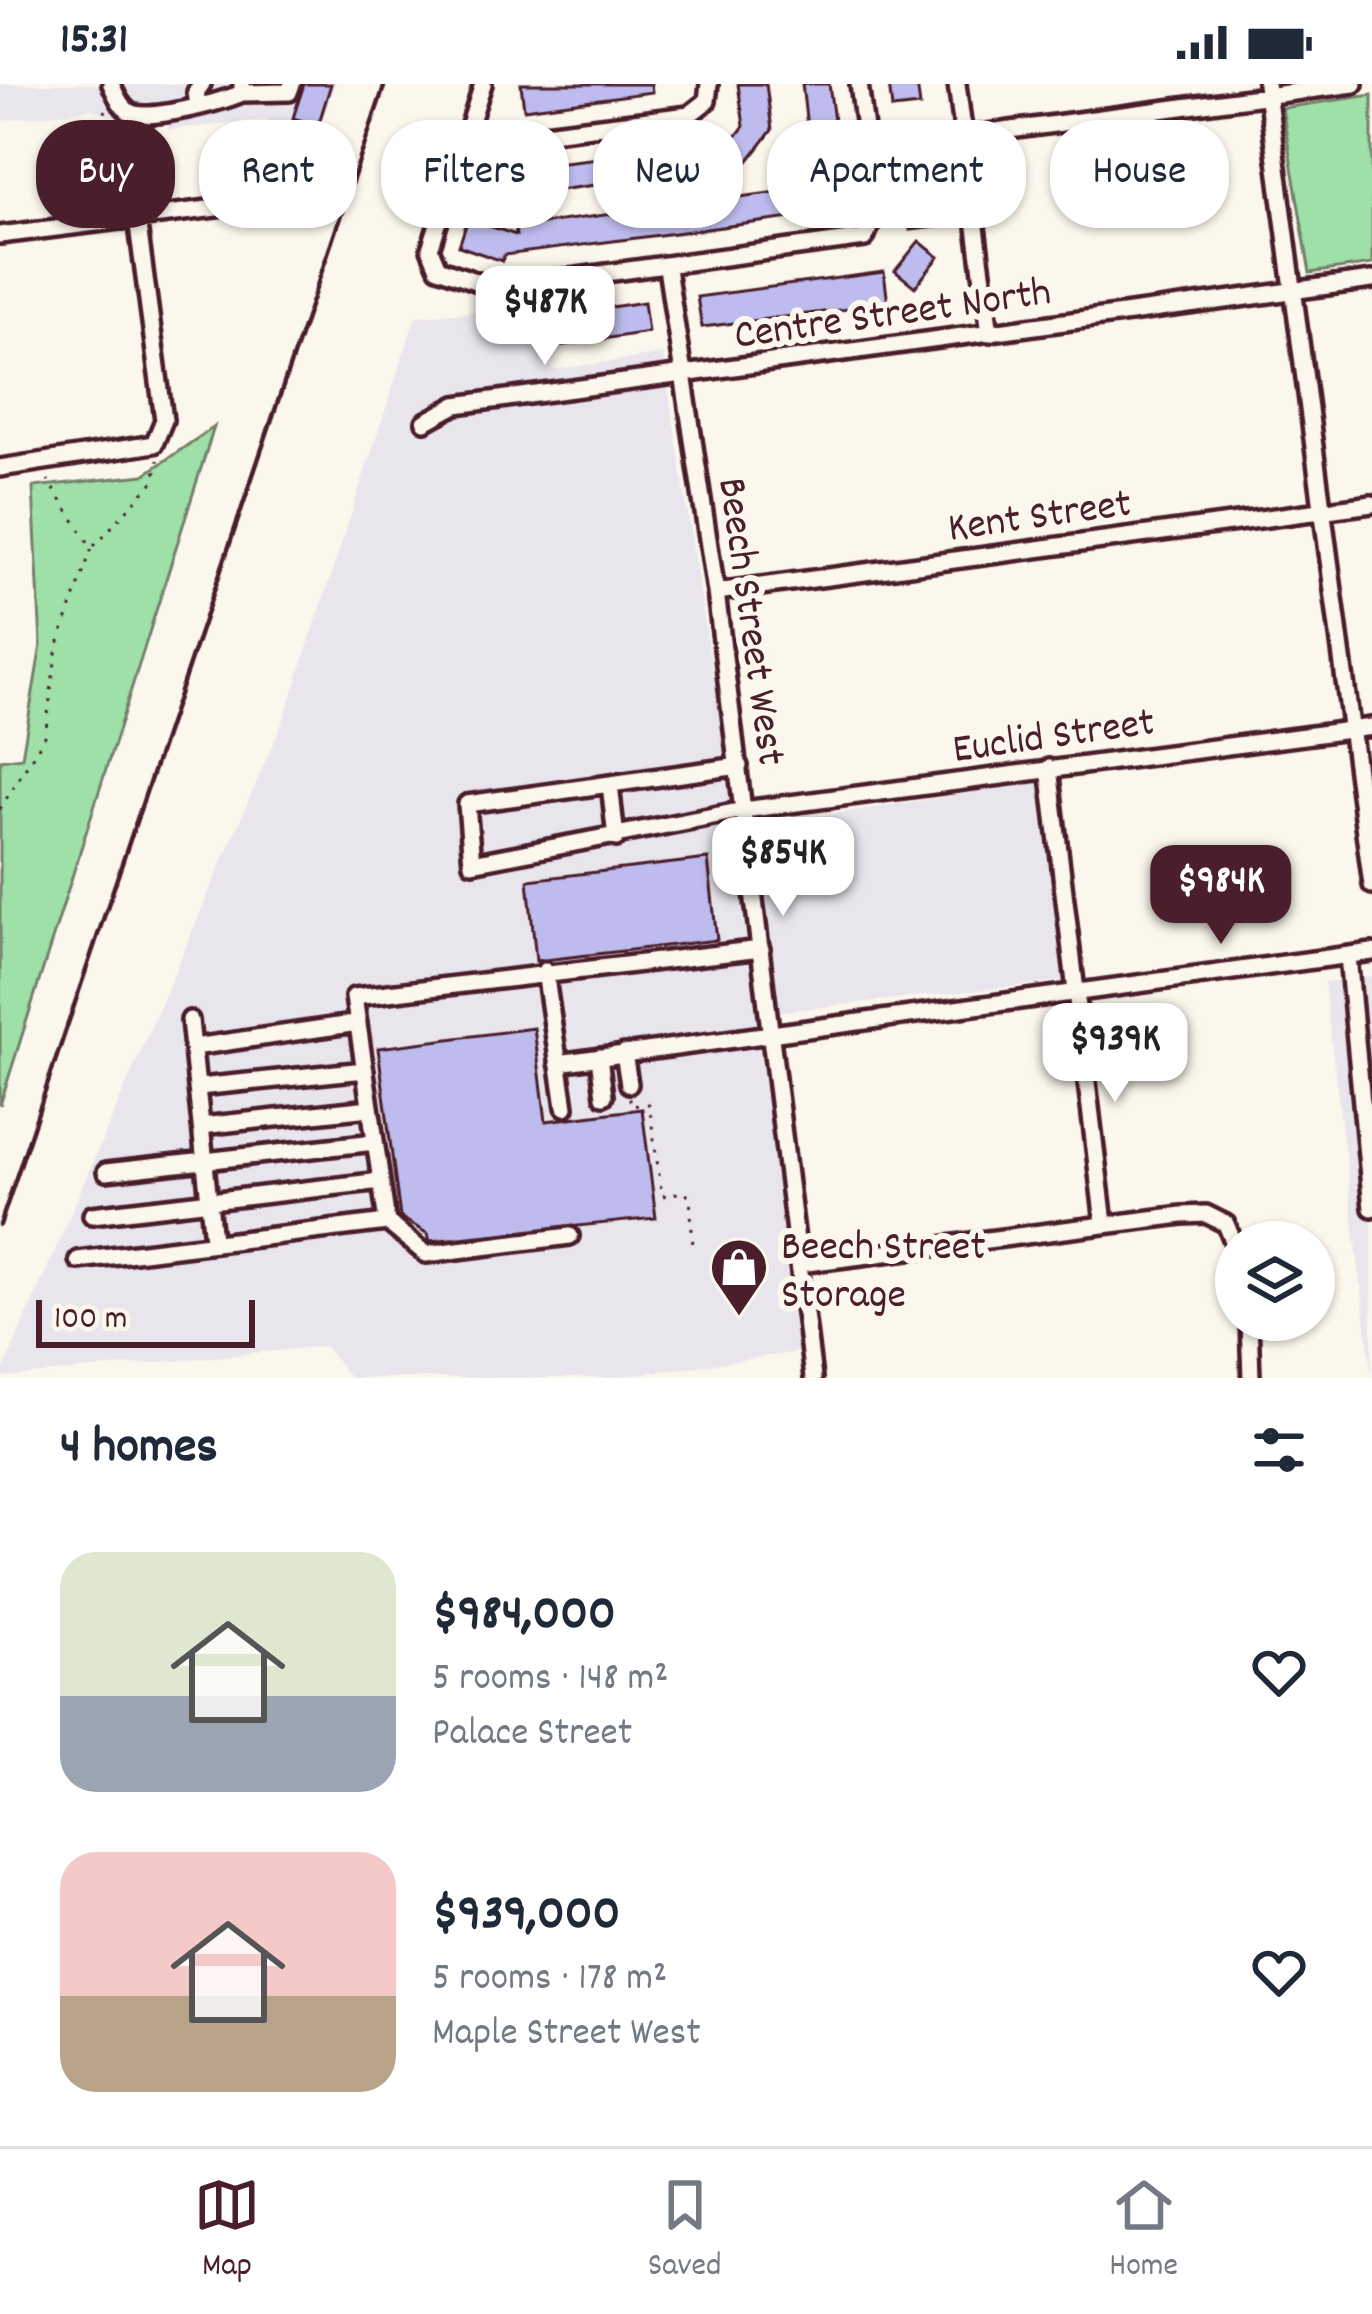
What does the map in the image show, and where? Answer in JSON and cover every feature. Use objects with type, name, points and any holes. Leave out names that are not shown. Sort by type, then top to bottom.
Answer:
[{"type":"street","points":[[111,84],[123,107],[136,115],[195,90],[289,92],[292,84]]},
{"type":"street","points":[[471,120],[483,84]]},
{"type":"street","points":[[569,130],[688,115],[707,101],[709,84]]},
{"type":"street","points":[[859,84],[864,120]]},
{"type":"street","points":[[957,84],[962,120]]},
{"type":"street","points":[[1026,126],[1267,89],[1354,84]]},
{"type":"street","points":[[1267,89],[1372,885]]},
{"type":"street","points":[[0,236],[61,228]]},
{"type":"street","points":[[0,468],[156,450],[164,420],[138,228]]},
{"type":"street","points":[[434,228],[431,238],[438,268],[495,288],[865,238],[869,228]]},
{"type":"street","points":[[976,228],[990,333]]},
{"type":"street","name":"Beech Street West","points":[[667,268],[739,766],[813,1378]]},
{"type":"street","name":"Centre Street North","points":[[424,422],[456,405],[1372,280]]},
{"type":"street","name":"Kent Street","points":[[716,592],[1372,504]]},
{"type":"street","name":"Euclid Street","points":[[610,784],[467,804],[472,863],[744,810],[1372,727]]},
{"type":"street","points":[[616,838],[610,784],[739,766]]},
{"type":"street","points":[[1049,768],[1104,1223]]},
{"type":"street","points":[[570,1236],[426,1254],[387,1222],[354,997],[761,949]]},
{"type":"street","points":[[559,1063],[1372,952]]},
{"type":"street","points":[[1348,956],[1372,1208]]},
{"type":"street","points":[[545,971],[565,1107]]},
{"type":"street","points":[[190,1020],[213,1240]]},
{"type":"street","points":[[194,1047],[358,1023]]},
{"type":"street","points":[[624,1053],[629,1084]]},
{"type":"street","points":[[598,1058],[604,1096]]},
{"type":"street","points":[[199,1087],[364,1070]]},
{"type":"street","points":[[201,1126],[370,1108]]},
{"type":"street","points":[[106,1172],[375,1142]]},
{"type":"street","points":[[92,1216],[381,1181]]},
{"type":"street","points":[[799,1264],[1104,1223],[1206,1214],[1220,1221]]},
{"type":"street","points":[[78,1260],[387,1222]]},
{"type":"street","points":[[1250,1341],[1251,1378]]},
{"type":"path","points":[[104,105],[106,120]]},
{"type":"path","points":[[0,809],[45,736],[57,646],[92,548],[154,482],[156,450]]},
{"type":"path","points":[[48,480],[92,548]]},
{"type":"path","points":[[629,1084],[631,1106],[649,1104],[662,1196],[683,1192],[690,1197],[693,1247]]},
{"type":"shaded area","points":[[0,84],[335,84],[322,120],[199,120],[199,127],[175,129],[175,120],[122,120],[91,109],[0,121]]},
{"type":"shaded area","points":[[541,307],[552,370],[663,354],[737,829],[1039,782],[1063,981],[758,1014],[800,1352],[609,1378],[350,1378],[325,1346],[0,1378],[285,716],[416,316]]},
{"type":"shaded area","points":[[1372,976],[1372,1376],[1324,982]]},
{"type":"green space","points":[[1372,95],[1372,264],[1310,273],[1282,108]]},
{"type":"green space","points":[[214,427],[0,1105],[0,760],[22,757],[41,645],[33,487],[144,475]]},
{"type":"building","points":[[304,84],[331,84],[320,120],[293,118]]},
{"type":"building","points":[[521,84],[651,84],[652,92],[524,109]]},
{"type":"building","points":[[738,84],[766,84],[771,120],[767,120],[767,137],[743,164]]},
{"type":"building","points":[[802,84],[829,84],[834,120],[806,120]]},
{"type":"building","points":[[889,84],[917,84],[920,106],[892,109]]},
{"type":"building","points":[[593,159],[593,185],[569,189],[569,161]]},
{"type":"building","points":[[767,193],[767,221],[743,224],[743,196]]},
{"type":"building","points":[[593,217],[593,228],[714,228],[504,255],[502,261],[459,246],[465,228],[495,228],[516,235],[515,228],[569,228],[569,220]]},
{"type":"building","points":[[919,241],[939,257],[915,287],[895,271]]},
{"type":"building","points":[[884,272],[888,304],[702,327],[697,297]]},
{"type":"building","points":[[644,302],[648,332],[557,346],[553,316]]},
{"type":"building","points":[[708,859],[717,940],[536,961],[528,880]]},
{"type":"building","points":[[534,1028],[546,1121],[642,1109],[656,1218],[430,1241],[428,1234],[400,1217],[378,1048]]},
{"type":"railway","points":[[0,1225],[385,84]]},
{"type":"place","name":"Beech Street Storage","points":[[739,1318]]}]
